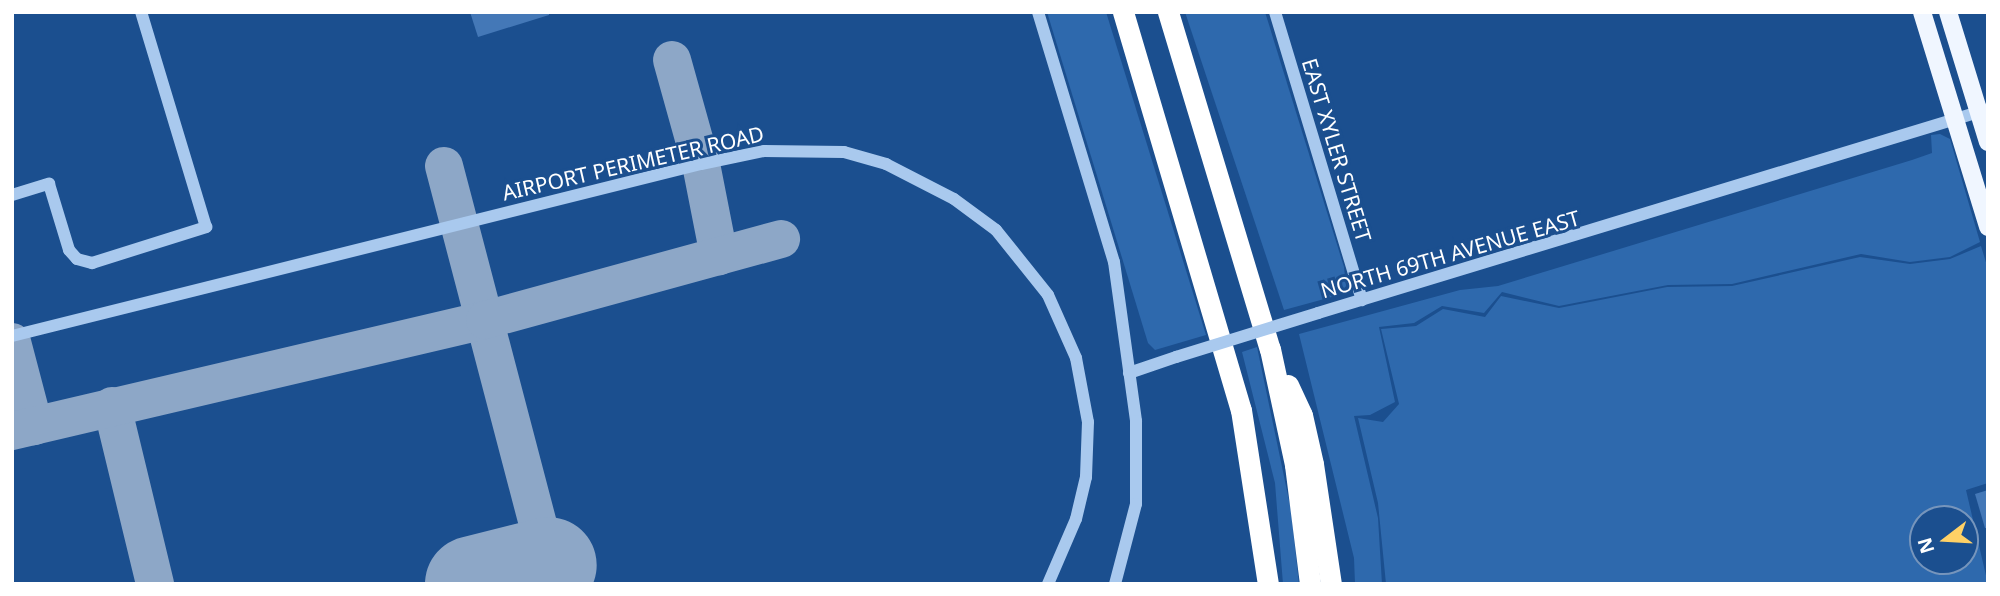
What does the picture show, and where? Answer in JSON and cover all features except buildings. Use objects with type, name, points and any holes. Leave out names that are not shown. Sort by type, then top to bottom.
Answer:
[{"type":"highway","points":[[1123,12],[1238,398],[1268,584]]},
{"type":"highway","points":[[1168,12],[1270,349],[1295,465],[1310,584]]},
{"type":"highway","points":[[1270,349],[1301,415],[1331,584]]},
{"type":"main road","points":[[1922,12],[1988,227]]},
{"type":"main road","points":[[1948,12],[1983,110],[1988,142]]},
{"type":"street","points":[[12,195],[49,184],[69,250],[77,259],[92,263],[206,227],[141,12]]},
{"type":"street","points":[[1038,12],[1114,262],[1129,373],[1139,466],[1129,544],[1115,584]]},
{"type":"street","name":"EAST XYLER STREET","points":[[1275,12],[1362,299]]},
{"type":"street","name":"NORTH 69TH AVENUE EAST","points":[[1129,373],[1362,299],[1983,110]]},
{"type":"street","name":"AIRPORT PERIMETER ROAD","points":[[12,336],[726,159],[805,148],[844,152],[897,168],[954,199],[996,230],[1048,295],[1076,358],[1088,422],[1086,477],[1076,519],[1048,584]]},
{"type":"shaded area","points":[[1047,12],[1106,12],[1206,335],[1155,350],[1148,343]]},
{"type":"shaded area","points":[[1185,12],[1265,12],[1344,267],[1346,286],[1339,295],[1284,310]]},
{"type":"shaded area","points":[[1940,134],[1950,139],[1980,242],[1950,257],[1910,262],[1861,254],[1732,284],[1668,285],[1559,306],[1502,292],[1484,313],[1442,306],[1414,323],[1379,327],[1395,402],[1370,415],[1354,416],[1378,518],[1382,584],[1355,584],[1354,558],[1299,334],[1460,290],[1498,286],[1912,160],[1932,153],[1931,135]]},
{"type":"shaded area","points":[[1981,246],[1988,269],[1988,483],[1966,490],[1970,505],[1909,505],[1909,575],[1979,575],[1979,546],[1988,584],[1386,584],[1378,503],[1358,418],[1383,422],[1399,404],[1381,329],[1416,326],[1443,309],[1485,317],[1501,296],[1559,308],[1667,287],[1732,286],[1860,257],[1910,264],[1950,259]]},
{"type":"shaded area","points":[[1257,347],[1291,510],[1299,584],[1283,584],[1275,483],[1242,352]]},
{"type":"taxiway","points":[[672,60],[701,164],[719,256]]},
{"type":"taxiway","points":[[444,166],[549,565]]},
{"type":"taxiway","points":[[12,431],[485,320],[781,239]]},
{"type":"taxiway","points":[[12,342],[34,426]]},
{"type":"taxiway","points":[[112,406],[155,584]]},
{"type":"runway","points":[[473,584],[549,565]]}]
